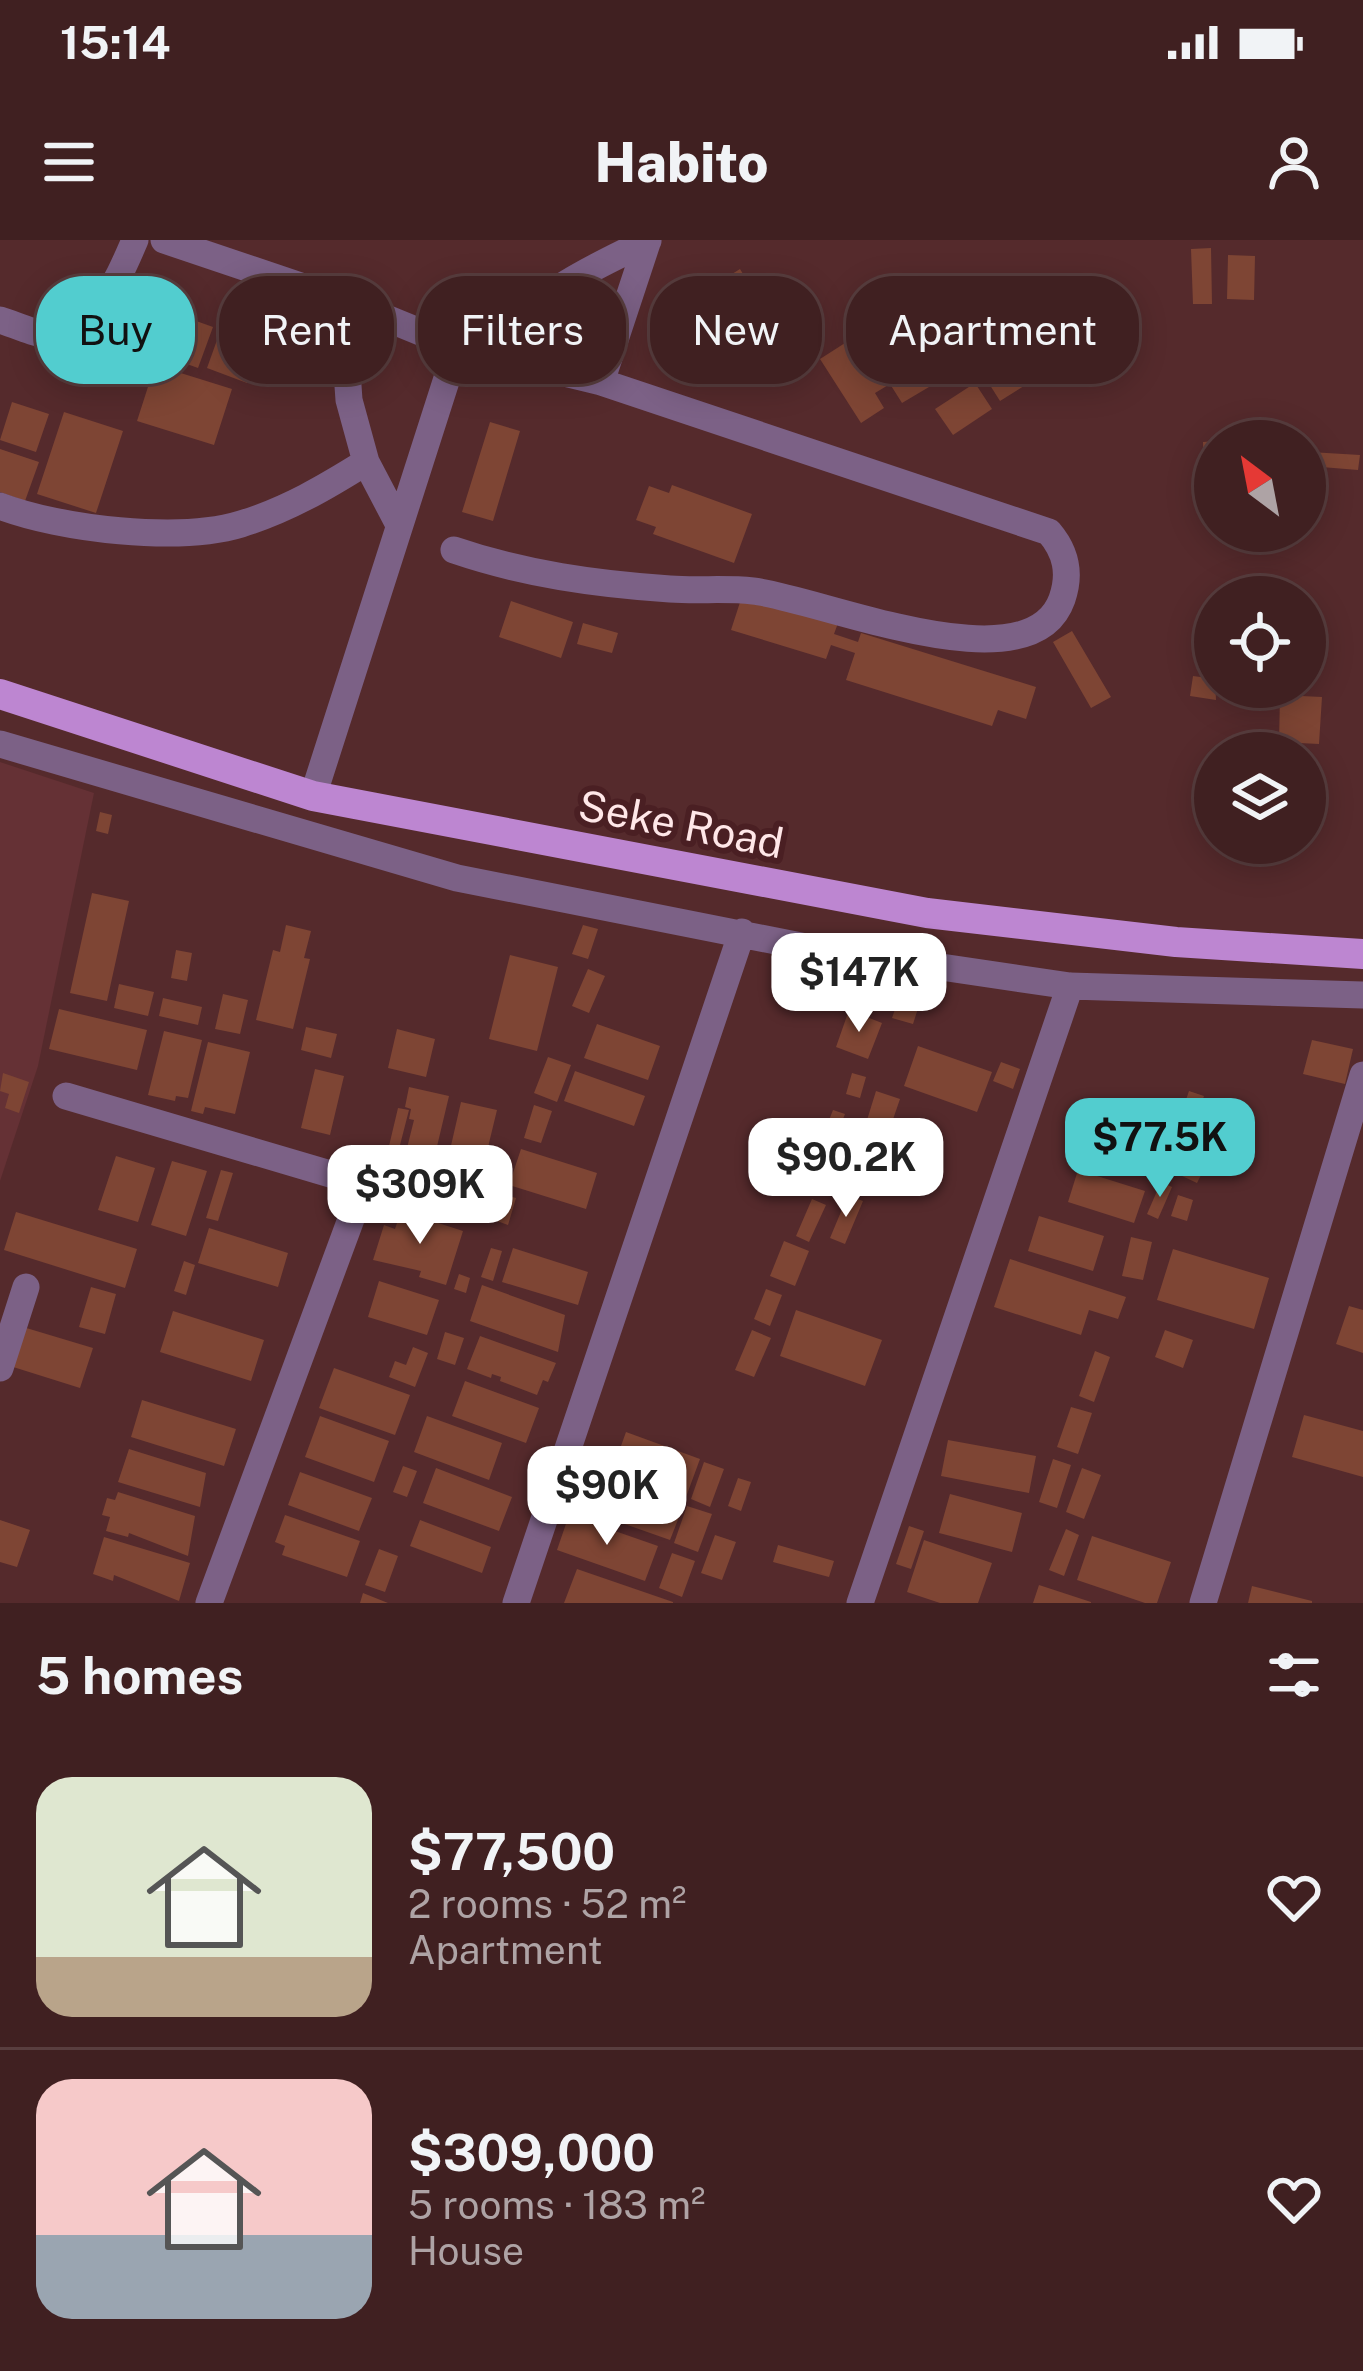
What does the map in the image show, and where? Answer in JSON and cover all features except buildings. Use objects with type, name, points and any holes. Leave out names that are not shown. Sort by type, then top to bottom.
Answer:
[{"type":"main road","name":"Seke Road","points":[[0,694],[313,796],[927,913],[1176,942],[1363,954]]},
{"type":"street","points":[[0,320],[48,334],[87,320],[115,286],[135,240]]},
{"type":"street","points":[[164,240],[271,276]]},
{"type":"street","points":[[574,276],[648,241]]},
{"type":"street","points":[[626,307],[648,241]]},
{"type":"street","points":[[348,384],[366,462],[398,524]]},
{"type":"street","points":[[313,796],[398,524],[457,384]]},
{"type":"street","points":[[454,550],[508,568],[584,580],[755,591],[975,642],[1036,631],[1057,613],[1066,585],[1064,550],[1049,532],[607,384]]},
{"type":"street","points":[[0,506],[91,528],[171,532],[236,526],[308,499],[366,462]]},
{"type":"street","points":[[0,744],[457,878],[806,947],[1070,986],[1363,995]]},
{"type":"street","points":[[516,1603],[742,932]]},
{"type":"street","points":[[860,1603],[1070,986]]},
{"type":"street","points":[[1203,1603],[1363,1075]]},
{"type":"street","points":[[66,1096],[364,1184],[209,1603]]},
{"type":"street","points":[[0,1368],[26,1287]]},
{"type":"shaded area","points":[[0,762],[94,793],[38,1066],[0,1181]]}]
